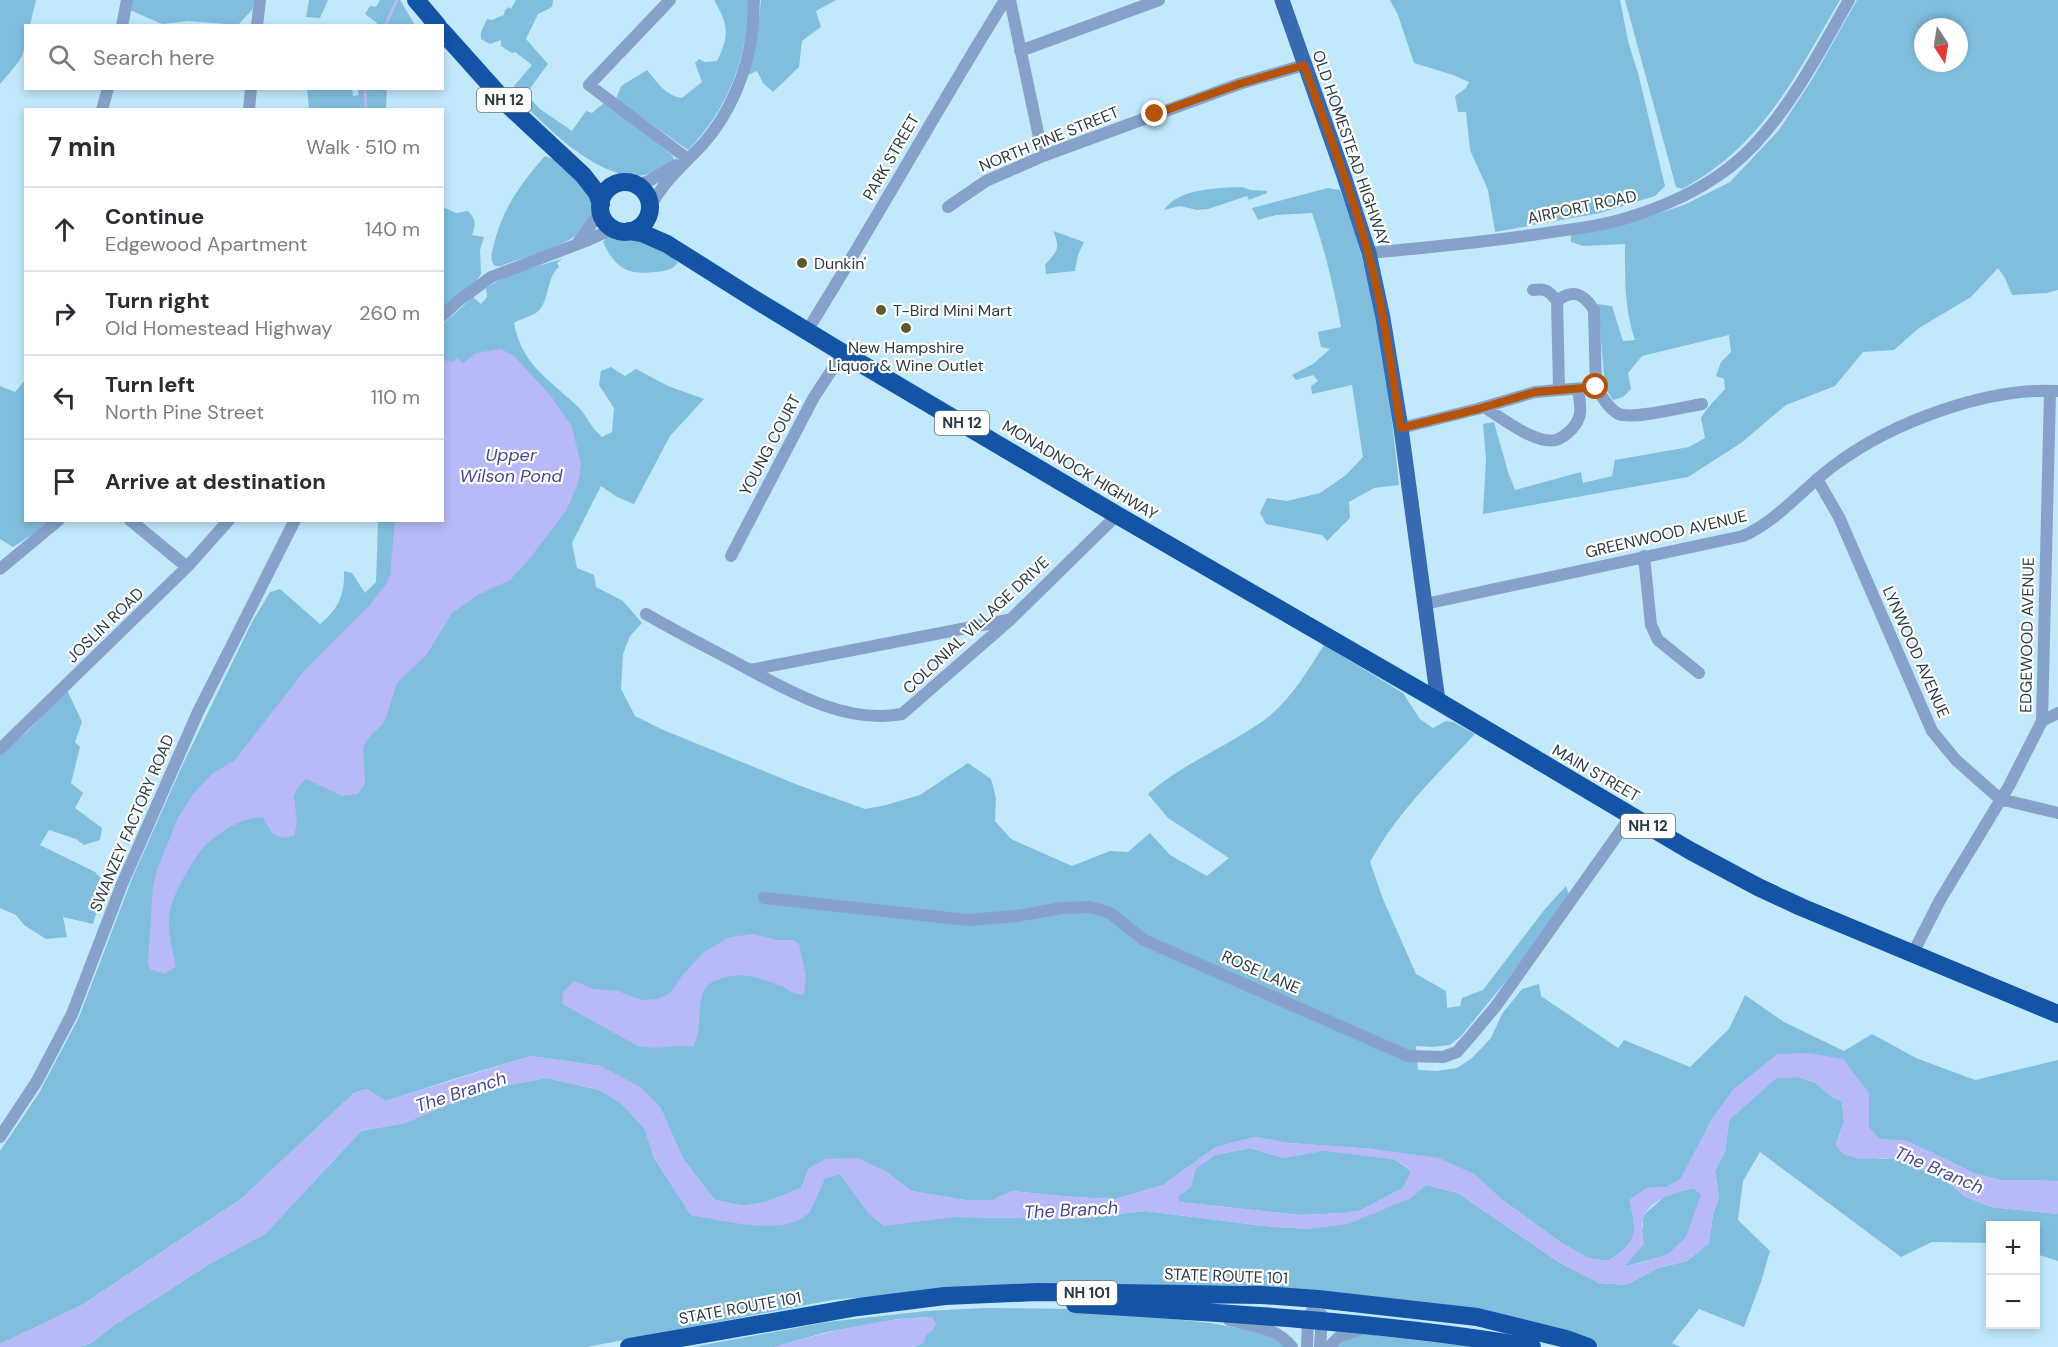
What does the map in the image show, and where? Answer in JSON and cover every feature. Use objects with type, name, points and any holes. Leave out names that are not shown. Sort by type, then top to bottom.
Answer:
[{"type":"highway","points":[[416,0],[436,24]]},
{"type":"highway","name":"NH 12","points":[[444,33],[509,106],[546,142],[572,163],[597,193],[605,221],[622,230]]},
{"type":"highway","name":"NH 12","points":[[572,163],[610,179],[630,183],[645,192],[650,207]]},
{"type":"highway","points":[[601,208],[604,194],[609,188],[630,183]]},
{"type":"highway","points":[[622,230],[635,229],[646,221],[650,207]]},
{"type":"highway","name":"MONADNOCK HIGHWAY","points":[[650,207],[653,223],[667,244]]},
{"type":"highway","name":"MONADNOCK HIGHWAY","points":[[622,230],[642,233],[667,244],[843,353],[1259,598]]},
{"type":"highway","name":"MAIN STREET","points":[[1259,598],[1631,816],[1758,887],[2058,1014]]},
{"type":"highway","name":"STATE ROUTE 101","points":[[628,1347],[858,1307],[945,1296],[1037,1292],[1262,1294],[1318,1299],[1477,1317],[1566,1339],[1588,1347]]},
{"type":"highway","name":"STATE ROUTE 101","points":[[858,1307],[1013,1300],[1316,1320],[1452,1334],[1532,1347]]},
{"type":"main road","name":"OLD HOMESTEAD HIGHWAY","points":[[1282,0],[1369,253],[1383,318],[1401,428],[1438,701]]},
{"type":"street","points":[[122,24],[127,0]]},
{"type":"street","points":[[257,24],[260,0]]},
{"type":"street","points":[[670,0],[589,85],[688,159]]},
{"type":"street","points":[[650,207],[657,193],[716,128],[734,95],[747,59],[754,0]]},
{"type":"street","name":"PARK STREET","points":[[807,331],[1005,0]]},
{"type":"street","points":[[1010,0],[1043,156]]},
{"type":"street","points":[[1020,51],[1159,0]]},
{"type":"street","name":"AIRPORT ROAD","points":[[1369,253],[1472,244],[1629,218],[1676,199],[1714,179],[1755,145],[1789,102],[1849,0]]},
{"type":"street","name":"NORTH PINE STREET","points":[[948,207],[986,181],[1043,156],[1239,84],[1304,65]]},
{"type":"street","points":[[103,108],[107,90]]},
{"type":"street","points":[[249,108],[251,90]]},
{"type":"street","points":[[630,183],[657,178],[688,159]]},
{"type":"street","points":[[576,245],[601,208]]},
{"type":"street","points":[[444,314],[491,277],[608,231],[622,230]]},
{"type":"street","points":[[1533,290],[1544,288],[1557,301],[1559,388]]},
{"type":"street","points":[[1557,301],[1565,295],[1578,294],[1588,300],[1594,309],[1596,387],[1618,414],[1630,416],[1702,404]]},
{"type":"street","name":"YOUNG COURT","points":[[731,556],[814,397],[843,353]]},
{"type":"street","points":[[1401,428],[1535,392],[1559,388],[1596,387]]},
{"type":"street","points":[[1484,407],[1526,434],[1557,440],[1567,434],[1578,422],[1581,412],[1578,389]]},
{"type":"street","name":"GREENWOOD AVENUE","points":[[1425,604],[1743,536],[1757,530],[1847,457],[1906,424],[1988,397],[2054,391]]},
{"type":"street","name":"EDGEWOOD AVENUE","points":[[1913,953],[1940,900],[2009,786],[2042,721],[2052,498],[2054,391]]},
{"type":"street","name":"LYNWOOD AVENUE","points":[[1818,479],[1839,517],[1932,731],[1956,760],[2000,799],[2058,813]]},
{"type":"street","name":"COLONIAL VILLAGE DRIVE","points":[[645,614],[800,696],[848,712],[882,718],[902,714],[1010,620],[1117,515]]},
{"type":"street","points":[[0,569],[57,522]]},
{"type":"street","points":[[132,522],[187,567]]},
{"type":"street","name":"JOSLIN ROAD","points":[[0,749],[187,567],[227,522]]},
{"type":"street","name":"SWANZEY FACTORY ROAD","points":[[0,1137],[37,1081],[72,1014],[122,884],[198,712],[294,522]]},
{"type":"street","points":[[1644,556],[1651,625],[1658,640],[1699,673]]},
{"type":"street","points":[[750,670],[1010,620]]},
{"type":"street","points":[[2042,721],[2058,713]]},
{"type":"street","name":"ROSE LANE","points":[[764,898],[968,920],[1016,916],[1062,908],[1090,907],[1110,913],[1144,940],[1408,1056],[1443,1057],[1457,1052],[1496,1006],[1631,816]]},
{"type":"street","points":[[1318,1299],[1316,1320],[1320,1347]]},
{"type":"street","points":[[1187,1311],[1270,1330],[1281,1335],[1292,1347]]},
{"type":"street","points":[[1306,1347],[1316,1320]]},
{"type":"street","points":[[1329,1347],[1339,1337],[1353,1331],[1383,1327]]},
{"type":"shaded area","points":[[0,0],[36,0],[30,24],[24,24],[24,48],[21,58],[0,84]]},
{"type":"shaded area","points":[[132,0],[255,0],[252,10],[239,24],[188,21],[162,24],[130,10]]},
{"type":"shaded area","points":[[309,0],[328,0],[320,18],[306,17]]},
{"type":"shaded area","points":[[380,0],[400,0],[414,24],[376,24],[365,14],[370,6],[376,7]]},
{"type":"shaded area","points":[[516,0],[553,0],[552,7],[538,14],[526,39],[548,64],[526,94],[540,109],[572,131],[586,111],[592,113],[605,102],[672,155],[674,159],[654,173],[632,176],[610,170],[588,159],[566,143],[513,93],[514,86],[532,65],[515,52],[512,53],[501,46],[501,40],[490,44],[481,39],[481,32],[487,19],[492,20],[504,15],[505,10],[509,7],[511,9]]},
{"type":"shaded area","points":[[714,0],[749,0],[745,41],[740,62],[725,100],[714,118],[688,150],[616,99],[621,86],[647,70],[658,84],[676,97],[682,98],[702,82],[695,63],[699,59],[705,62],[717,61],[724,44],[725,23]]},
{"type":"shaded area","points":[[761,0],[836,0],[816,11],[821,27],[802,41],[799,67],[773,92],[763,83],[757,71],[748,75],[757,36]]},
{"type":"shaded area","points":[[1390,0],[1620,0],[1628,41],[1665,186],[1655,196],[1600,213],[1495,232],[1488,190],[1470,150],[1466,112],[1458,112],[1455,96],[1466,88],[1469,82],[1414,63],[1398,15]]},
{"type":"shaded area","points":[[1625,0],[1840,0],[1792,82],[1756,130],[1735,152],[1682,189],[1676,187]]},
{"type":"shaded area","points":[[1857,0],[2058,0],[2058,290],[2012,295],[1998,268],[1971,297],[1919,328],[1894,350],[1863,352],[1835,386],[1786,405],[1741,443],[1688,477],[1483,514],[1486,459],[1483,424],[1494,422],[1515,490],[1581,472],[1583,483],[1612,476],[1615,460],[1689,447],[1705,438],[1701,418],[1725,389],[1724,379],[1716,376],[1721,362],[1731,352],[1729,335],[1642,356],[1628,373],[1631,389],[1623,397],[1613,400],[1605,388],[1598,304],[1612,306],[1623,341],[1635,340],[1627,304],[1625,244],[1583,246],[1571,242],[1571,234],[1647,217],[1684,205],[1730,182],[1779,130],[1813,78]]},
{"type":"shaded area","points":[[307,90],[352,90],[353,96],[359,95],[358,90],[387,90],[386,108],[309,108]]},
{"type":"shaded area","points":[[545,156],[555,160],[587,186],[596,210],[583,230],[566,242],[501,266],[495,266],[492,253],[502,219],[521,186]]},
{"type":"shaded area","points":[[1242,187],[1267,191],[1267,193],[1249,200],[1247,196],[1208,209],[1197,210],[1180,206],[1164,210],[1179,197],[1189,193]]},
{"type":"shaded area","points":[[1328,188],[1340,190],[1372,298],[1391,410],[1399,485],[1374,488],[1349,502],[1350,518],[1327,541],[1322,535],[1266,524],[1260,513],[1267,498],[1287,501],[1320,493],[1346,475],[1363,457],[1352,385],[1312,394],[1311,386],[1318,381],[1313,375],[1296,380],[1292,375],[1313,364],[1330,349],[1321,347],[1318,332],[1341,327],[1332,284],[1312,213],[1276,215],[1258,220],[1252,208]]},
{"type":"shaded area","points":[[444,207],[456,213],[468,211],[474,222],[472,235],[484,237],[480,250],[481,274],[444,307]]},
{"type":"shaded area","points":[[1053,231],[1084,242],[1078,255],[1075,271],[1046,274],[1045,265],[1055,253],[1057,246]]},
{"type":"shaded area","points":[[608,236],[628,237],[655,245],[678,263],[671,269],[662,271],[646,273],[630,271],[618,264],[608,251],[603,242]]},
{"type":"shaded area","points":[[562,259],[557,263],[559,267],[552,277],[540,309],[514,323],[529,360],[579,408],[602,437],[612,432],[614,408],[599,385],[601,371],[611,367],[625,376],[636,369],[668,386],[704,399],[670,436],[634,504],[617,497],[601,486],[572,543],[577,568],[594,575],[596,587],[623,601],[642,623],[630,636],[623,654],[621,689],[635,716],[661,729],[798,785],[865,809],[920,795],[968,763],[991,779],[996,798],[995,821],[1011,839],[1072,866],[1110,851],[1128,852],[1150,833],[1170,855],[1207,876],[1229,858],[1168,818],[1148,794],[1174,774],[1268,717],[1295,689],[1324,645],[1403,693],[1420,719],[1433,728],[1446,721],[1453,722],[1475,734],[1405,811],[1380,844],[1370,862],[1383,899],[1416,974],[1446,991],[1447,1008],[1460,1006],[1462,998],[1483,990],[1545,909],[1566,886],[1569,895],[1507,980],[1461,1036],[1450,1045],[1416,1046],[1418,1070],[1436,1071],[1457,1068],[1472,1058],[1491,1038],[1502,1014],[1522,989],[1539,984],[1541,996],[1618,1048],[1624,1040],[1690,1067],[1729,1029],[1745,995],[1784,1022],[1844,1051],[1872,1034],[1916,1058],[1975,1080],[2058,1060],[2058,1181],[2001,1180],[1976,1174],[1907,1141],[1879,1139],[1869,1128],[1869,1093],[1778,1054],[1734,1089],[1712,1119],[1681,1179],[1667,1187],[1647,1188],[1630,1200],[1634,1222],[1631,1242],[1608,1261],[1588,1258],[1560,1242],[1500,1198],[1474,1174],[1374,1149],[1289,1143],[1255,1137],[1216,1147],[1163,1185],[1115,1199],[1012,1191],[993,1200],[965,1200],[911,1191],[884,1170],[809,1168],[801,1188],[769,1201],[744,1206],[715,1200],[683,1159],[660,1107],[601,1066],[531,1056],[386,1101],[366,1089],[354,1093],[241,1199],[82,1305],[0,1344],[0,1151],[39,1093],[79,1017],[133,876],[182,766],[252,622],[270,592],[280,589],[320,624],[339,601],[342,594],[344,571],[352,573],[365,593],[376,582],[378,522],[444,522],[444,323],[473,297],[481,304],[487,297],[486,288],[523,270]]},
{"type":"shaded area","points":[[24,381],[24,522],[51,522],[13,547],[0,539],[0,386],[15,392]]},
{"type":"shaded area","points":[[67,690],[82,722],[75,742],[80,747],[71,783],[83,793],[75,808],[102,828],[100,840],[84,845],[76,839],[49,830],[40,845],[95,872],[105,883],[93,924],[63,917],[67,937],[46,939],[24,925],[16,915],[0,908],[0,754],[28,731]]},
{"type":"shaded area","points":[[1798,1077],[1816,1083],[1832,1097],[1842,1101],[1844,1121],[1836,1145],[1880,1159],[1895,1158],[1946,1180],[1964,1196],[1991,1207],[2058,1214],[2058,1261],[2040,1255],[2040,1221],[1986,1221],[1986,1243],[1932,1242],[1901,1257],[1760,1152],[1743,1181],[1738,1220],[1770,1251],[1744,1327],[1699,1309],[1672,1343],[1680,1347],[1599,1347],[1555,1331],[1318,1294],[1241,1285],[992,1285],[832,1300],[587,1347],[80,1347],[93,1342],[113,1326],[211,1263],[265,1234],[361,1131],[405,1123],[482,1090],[547,1078],[599,1090],[621,1103],[645,1129],[654,1158],[691,1215],[758,1225],[808,1214],[825,1178],[840,1174],[847,1182],[955,1217],[1072,1219],[1146,1211],[1264,1226],[1309,1229],[1409,1199],[1426,1185],[1458,1193],[1560,1263],[1599,1283],[1626,1285],[1658,1268],[1687,1261],[1709,1243],[1713,1214],[1719,1198],[1715,1171],[1725,1152],[1729,1120],[1776,1078]]},
{"type":"shaded area","points":[[1250,1148],[1283,1158],[1324,1150],[1393,1159],[1411,1172],[1403,1188],[1359,1211],[1345,1213],[1299,1215],[1179,1202],[1178,1196],[1191,1187],[1195,1169],[1215,1155]]},
{"type":"shaded area","points":[[1692,1188],[1702,1193],[1687,1237],[1667,1255],[1623,1267],[1628,1262],[1643,1228],[1643,1218],[1646,1213],[1665,1196]]},
{"type":"shaded area","points":[[984,1308],[1077,1309],[1211,1323],[1267,1334],[1285,1347],[914,1347],[923,1343],[932,1317],[898,1319],[827,1332],[774,1347],[693,1347],[827,1322],[926,1311]]},
{"type":"shaded area","points":[[1366,1334],[1472,1347],[1338,1347],[1350,1338]]},
{"type":"water","name":"Upper Wilson Pond","points":[[501,349],[514,356],[551,396],[572,427],[581,465],[578,484],[566,511],[510,580],[478,595],[452,613],[427,654],[397,683],[384,723],[369,737],[363,747],[365,784],[358,794],[342,796],[306,779],[298,787],[294,796],[297,823],[294,836],[281,838],[272,833],[263,818],[255,818],[230,827],[202,849],[184,877],[171,907],[169,930],[176,967],[164,974],[150,969],[148,962],[153,886],[178,818],[193,794],[213,773],[234,761],[305,670],[368,607],[386,584],[390,575],[395,522],[444,522],[444,360],[453,362],[457,358],[463,363],[476,353]]},
{"type":"water","points":[[753,934],[777,940],[793,940],[799,944],[806,977],[804,994],[794,993],[757,977],[735,975],[714,981],[707,987],[700,1002],[698,1032],[693,1047],[638,1046],[562,1004],[563,992],[574,981],[594,989],[618,991],[641,1000],[658,999],[670,993],[704,952],[730,937]]},
{"type":"water","name":"The Branch","points":[[1809,1053],[1843,1059],[1869,1093],[1869,1128],[1879,1139],[1907,1141],[1976,1174],[2001,1180],[2058,1181],[2058,1214],[1991,1207],[1964,1196],[1946,1180],[1895,1158],[1859,1159],[1843,1154],[1836,1146],[1844,1121],[1842,1101],[1832,1097],[1816,1083],[1798,1077],[1776,1078],[1729,1120],[1725,1152],[1715,1171],[1719,1198],[1713,1214],[1709,1243],[1687,1261],[1658,1268],[1626,1285],[1599,1283],[1560,1263],[1458,1193],[1426,1185],[1409,1199],[1348,1224],[1309,1229],[1264,1226],[1146,1211],[1072,1219],[955,1217],[884,1226],[868,1213],[840,1174],[825,1178],[809,1212],[800,1220],[771,1226],[753,1225],[691,1215],[654,1158],[645,1129],[621,1103],[599,1090],[547,1078],[482,1090],[405,1123],[361,1131],[265,1234],[211,1263],[113,1326],[93,1342],[80,1347],[0,1347],[0,1344],[82,1305],[241,1199],[354,1093],[366,1089],[386,1101],[531,1056],[601,1066],[642,1088],[660,1107],[683,1159],[715,1200],[744,1206],[769,1201],[801,1188],[809,1168],[826,1159],[857,1158],[884,1170],[911,1191],[965,1200],[993,1200],[1012,1191],[1115,1199],[1163,1185],[1216,1147],[1255,1137],[1289,1143],[1374,1149],[1439,1158],[1474,1174],[1500,1198],[1560,1242],[1588,1258],[1608,1261],[1631,1242],[1634,1221],[1630,1200],[1647,1188],[1667,1187],[1681,1179],[1712,1119],[1734,1089],[1778,1054]],"holes":[[[1250,1148],[1283,1158],[1324,1151],[1392,1159],[1406,1166],[1411,1172],[1403,1188],[1359,1211],[1345,1213],[1299,1215],[1179,1202],[1178,1196],[1191,1187],[1195,1169],[1215,1155]],[[1692,1188],[1701,1194],[1686,1237],[1667,1255],[1624,1267],[1644,1244],[1642,1223],[1650,1207],[1663,1198]]]},
{"type":"water","points":[[932,1317],[936,1324],[933,1330],[927,1334],[923,1343],[914,1347],[774,1347],[872,1323]]},
{"type":"waterway","points":[[386,24],[397,0]]},
{"type":"waterway","points":[[365,90],[366,108]]},
{"type":"place","name":"Dunkin'","points":[[802,263]]},
{"type":"place","name":"T-Bird Mini Mart","points":[[881,310]]},
{"type":"place","name":"New Hampshire Liquor & Wine Outlet","points":[[906,328]]},
{"type":"route","points":[[1155,114],[1239,84],[1304,65],[1369,253],[1383,318],[1401,428],[1535,392],[1559,388],[1596,387]]}]
